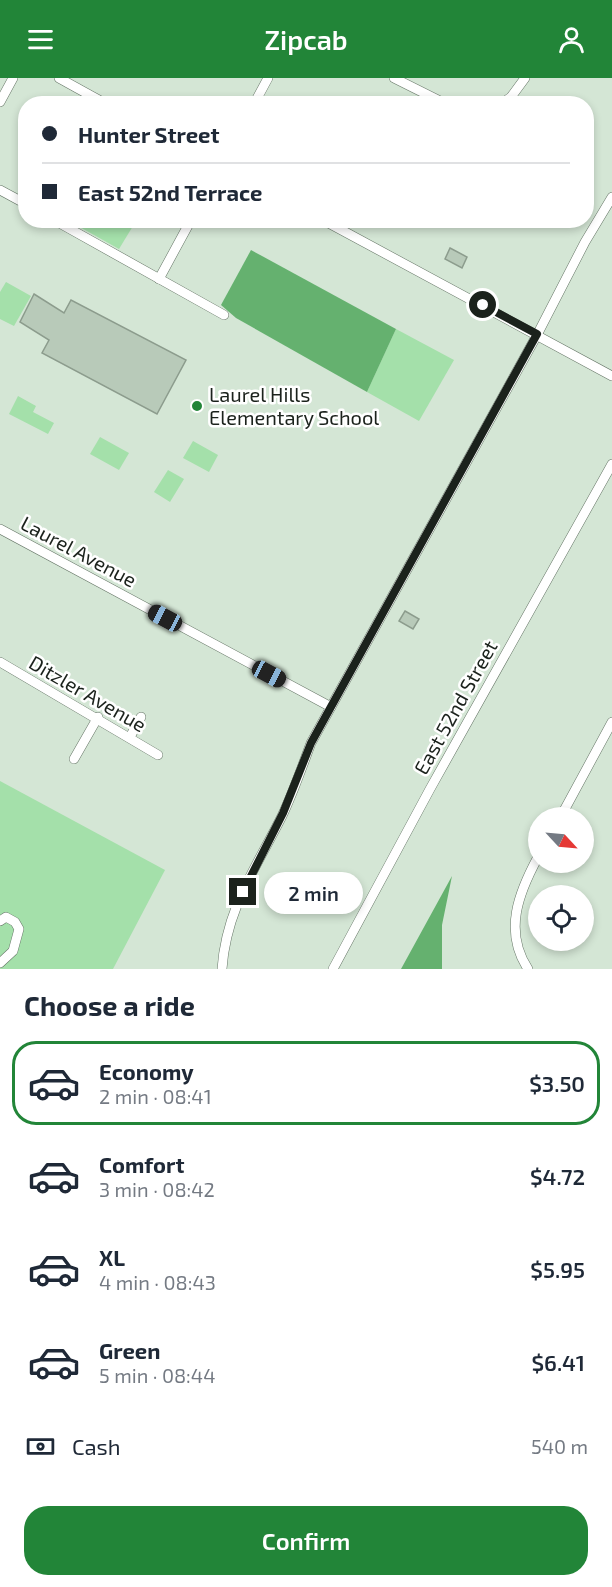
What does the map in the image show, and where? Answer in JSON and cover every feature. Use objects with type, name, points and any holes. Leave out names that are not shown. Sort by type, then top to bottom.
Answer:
[{"type":"street","points":[[0,102],[13,78]]},
{"type":"street","points":[[59,78],[92,96]]},
{"type":"street","points":[[259,96],[268,78]]},
{"type":"street","points":[[394,78],[430,96]]},
{"type":"street","points":[[512,96],[525,78]]},
{"type":"street","points":[[0,190],[18,200]]},
{"type":"street","points":[[594,227],[612,197]]},
{"type":"street","points":[[68,228],[224,315]]},
{"type":"street","points":[[159,279],[187,228]]},
{"type":"street","points":[[339,228],[612,376]]},
{"type":"street","points":[[222,969],[225,936],[232,911],[283,813],[311,743],[593,228]]},
{"type":"street","name":"East 52nd Street","points":[[333,969],[430,789],[612,464]]},
{"type":"street","name":"Laurel Avenue","points":[[0,529],[331,707]]},
{"type":"street","name":"Ditzler Avenue","points":[[0,662],[98,717],[159,755]]},
{"type":"street","points":[[74,759],[98,717]]},
{"type":"street","points":[[130,737],[141,717]]},
{"type":"street","points":[[566,807],[612,722]]},
{"type":"street","points":[[528,969],[518,947],[514,924],[517,901],[530,873]]},
{"type":"street","points":[[0,921],[6,917],[15,922],[19,929],[13,951],[0,963]]},
{"type":"green space","points":[[82,228],[132,228],[119,249]]},
{"type":"green space","points":[[251,250],[396,329],[367,392],[236,318],[221,305]]},
{"type":"green space","points":[[6,282],[31,296],[14,326],[0,319],[0,292]]},
{"type":"green space","points":[[396,329],[454,360],[419,421],[367,392]]},
{"type":"green space","points":[[18,396],[36,406],[33,412],[54,423],[48,434],[9,414]]},
{"type":"green space","points":[[100,437],[129,453],[119,470],[90,454]]},
{"type":"green space","points":[[193,441],[218,455],[209,472],[183,458]]},
{"type":"green space","points":[[168,470],[184,479],[170,502],[154,492]]},
{"type":"green space","points":[[0,781],[165,870],[113,969],[0,969]]},
{"type":"green space","points":[[452,876],[442,925],[442,969],[401,969]]},
{"type":"building","points":[[450,248],[467,257],[462,268],[445,259]]},
{"type":"building","points":[[34,294],[64,313],[71,300],[186,360],[157,414],[42,353],[49,340],[20,322]]},
{"type":"building","points":[[405,611],[419,619],[413,629],[399,621]]},
{"type":"place","name":"Laurel Hills Elementary School","points":[[197,406]]},
{"type":"route","points":[[243,892],[283,813],[311,743],[412,564],[537,334],[483,305]]}]
